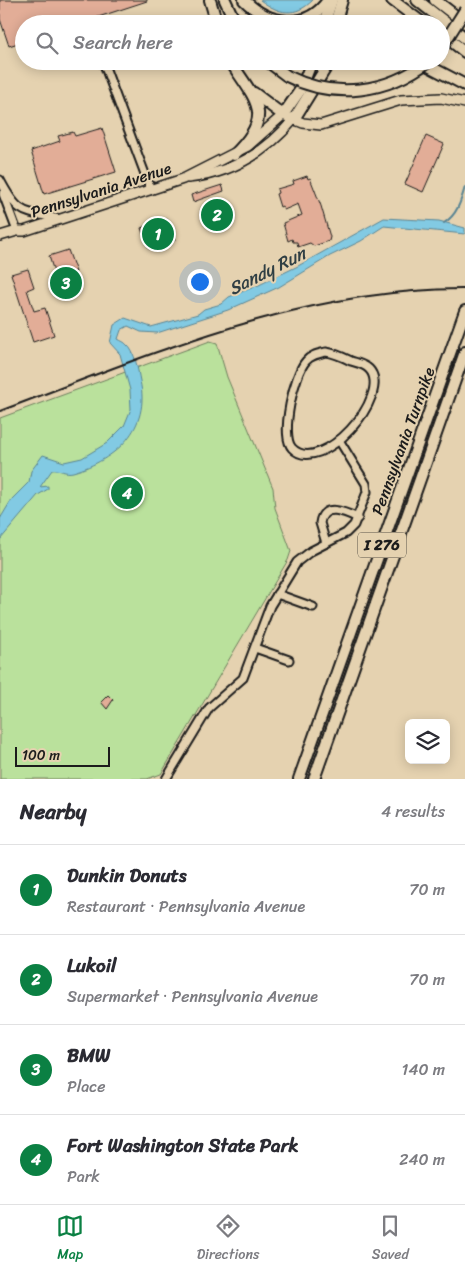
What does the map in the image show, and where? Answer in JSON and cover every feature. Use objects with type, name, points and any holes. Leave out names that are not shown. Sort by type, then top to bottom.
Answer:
[{"type":"highway","points":[[210,0],[214,15]]},
{"type":"highway","points":[[225,0],[232,15]]},
{"type":"highway","points":[[244,0],[265,15]]},
{"type":"highway","points":[[312,15],[330,0]]},
{"type":"highway","points":[[326,15],[330,0]]},
{"type":"highway","points":[[338,15],[342,0]]},
{"type":"highway","points":[[392,0],[412,15]]},
{"type":"highway","points":[[400,0],[418,15]]},
{"type":"highway","points":[[417,0],[436,15]]},
{"type":"highway","points":[[435,0],[465,23]]},
{"type":"highway","points":[[450,34],[465,10]]},
{"type":"highway","points":[[450,26],[465,38]]},
{"type":"highway","points":[[450,42],[465,53]]},
{"type":"highway","points":[[234,155],[252,135],[258,119],[257,104],[236,70]]},
{"type":"highway","points":[[279,70],[287,76],[320,88],[355,91],[397,80],[414,70]]},
{"type":"highway","points":[[246,86],[283,115],[300,89],[308,70]]},
{"type":"highway","points":[[315,84],[320,70]]},
{"type":"highway","points":[[294,119],[324,70]]},
{"type":"highway","points":[[436,70],[465,85]]},
{"type":"highway","name":"Pennsylvania Turnpike","points":[[299,779],[465,311]]},
{"type":"highway","name":"Pennsylvania Turnpike","points":[[314,779],[465,352]]},
{"type":"main road","points":[[283,115],[310,125],[321,125],[390,103],[410,99],[441,98],[465,103]]},
{"type":"main road","name":"Pennsylvania Avenue","points":[[0,236],[24,231],[183,179],[206,166],[234,155],[256,141],[283,115]]},
{"type":"main road","name":"Pennsylvania Avenue","points":[[183,179],[209,176],[250,158],[273,142],[294,119]]},
{"type":"street","points":[[106,70],[151,190]]},
{"type":"street","points":[[0,180],[9,198],[22,212],[60,219]]},
{"type":"street","points":[[0,185],[17,231]]},
{"type":"street","points":[[326,352],[364,366],[373,376],[373,389],[363,417],[339,440],[318,454],[305,456],[293,449],[287,437],[290,402],[298,373],[310,358],[326,352]]},
{"type":"street","points":[[166,779],[209,708],[243,678],[277,594],[302,557],[346,533],[358,518],[367,492],[366,484],[339,440]]},
{"type":"street","points":[[326,543],[320,523],[324,514],[329,510],[340,511],[358,518]]},
{"type":"street","points":[[277,594],[314,607]]},
{"type":"street","points":[[255,648],[289,660]]},
{"type":"green space","points":[[210,341],[217,343],[227,377],[273,488],[275,508],[291,551],[288,560],[161,774],[147,779],[0,779],[0,418]]},
{"type":"water","points":[[260,0],[313,0],[300,10],[287,12],[280,11]]},
{"type":"water","points":[[384,218],[439,221],[465,228],[465,234],[384,226],[279,287],[228,310],[157,333],[141,332],[128,326],[121,330],[118,339],[130,348],[136,362],[140,381],[142,398],[140,413],[135,427],[127,440],[116,450],[89,467],[73,472],[52,470],[40,487],[48,486],[48,489],[38,495],[0,540],[0,519],[12,499],[29,482],[31,471],[43,455],[64,462],[82,458],[107,443],[124,426],[131,409],[130,390],[120,354],[110,343],[114,325],[125,318],[151,327],[198,314],[204,309],[221,304],[229,297],[298,266]]},
{"type":"building","points":[[0,0],[147,0],[104,15],[15,15],[15,44],[9,46],[0,19]]},
{"type":"building","points":[[102,128],[116,172],[44,194],[31,151],[60,141],[58,136],[73,132],[75,136]]},
{"type":"building","points":[[426,136],[444,144],[423,192],[405,184]]},
{"type":"building","points":[[307,176],[308,179],[310,178],[321,206],[330,237],[329,241],[314,246],[310,243],[298,247],[297,242],[293,242],[292,239],[288,241],[283,223],[302,215],[298,204],[284,210],[282,206],[280,207],[276,194],[278,193],[277,189],[294,184],[293,181]]},
{"type":"building","points":[[222,185],[224,191],[193,202],[191,195]]},
{"type":"building","points":[[222,206],[227,219],[211,224],[207,212]]},
{"type":"building","points":[[167,219],[175,240],[149,249],[141,228]]},
{"type":"building","points":[[68,250],[76,272],[72,273],[78,293],[62,298],[49,256]]},
{"type":"building","points":[[28,269],[34,287],[27,290],[34,311],[45,308],[54,335],[33,342],[11,274]]},
{"type":"building","points":[[108,695],[113,700],[107,709],[101,702]]},
{"type":"waterway","points":[[444,223],[455,212],[465,187]]},
{"type":"railway","points":[[0,411],[170,348],[285,312],[344,300],[404,292],[465,289]]},
{"type":"place","name":"Lukoil","points":[[217,215]]},
{"type":"place","name":"Dunkin Donuts","points":[[158,234]]},
{"type":"place","name":"BMW","points":[[66,283]]},
{"type":"place","name":"Fort Washington State Park","points":[[127,493]]},
{"type":"water label","name":"Sandy Run","points":[[267,271]]}]
